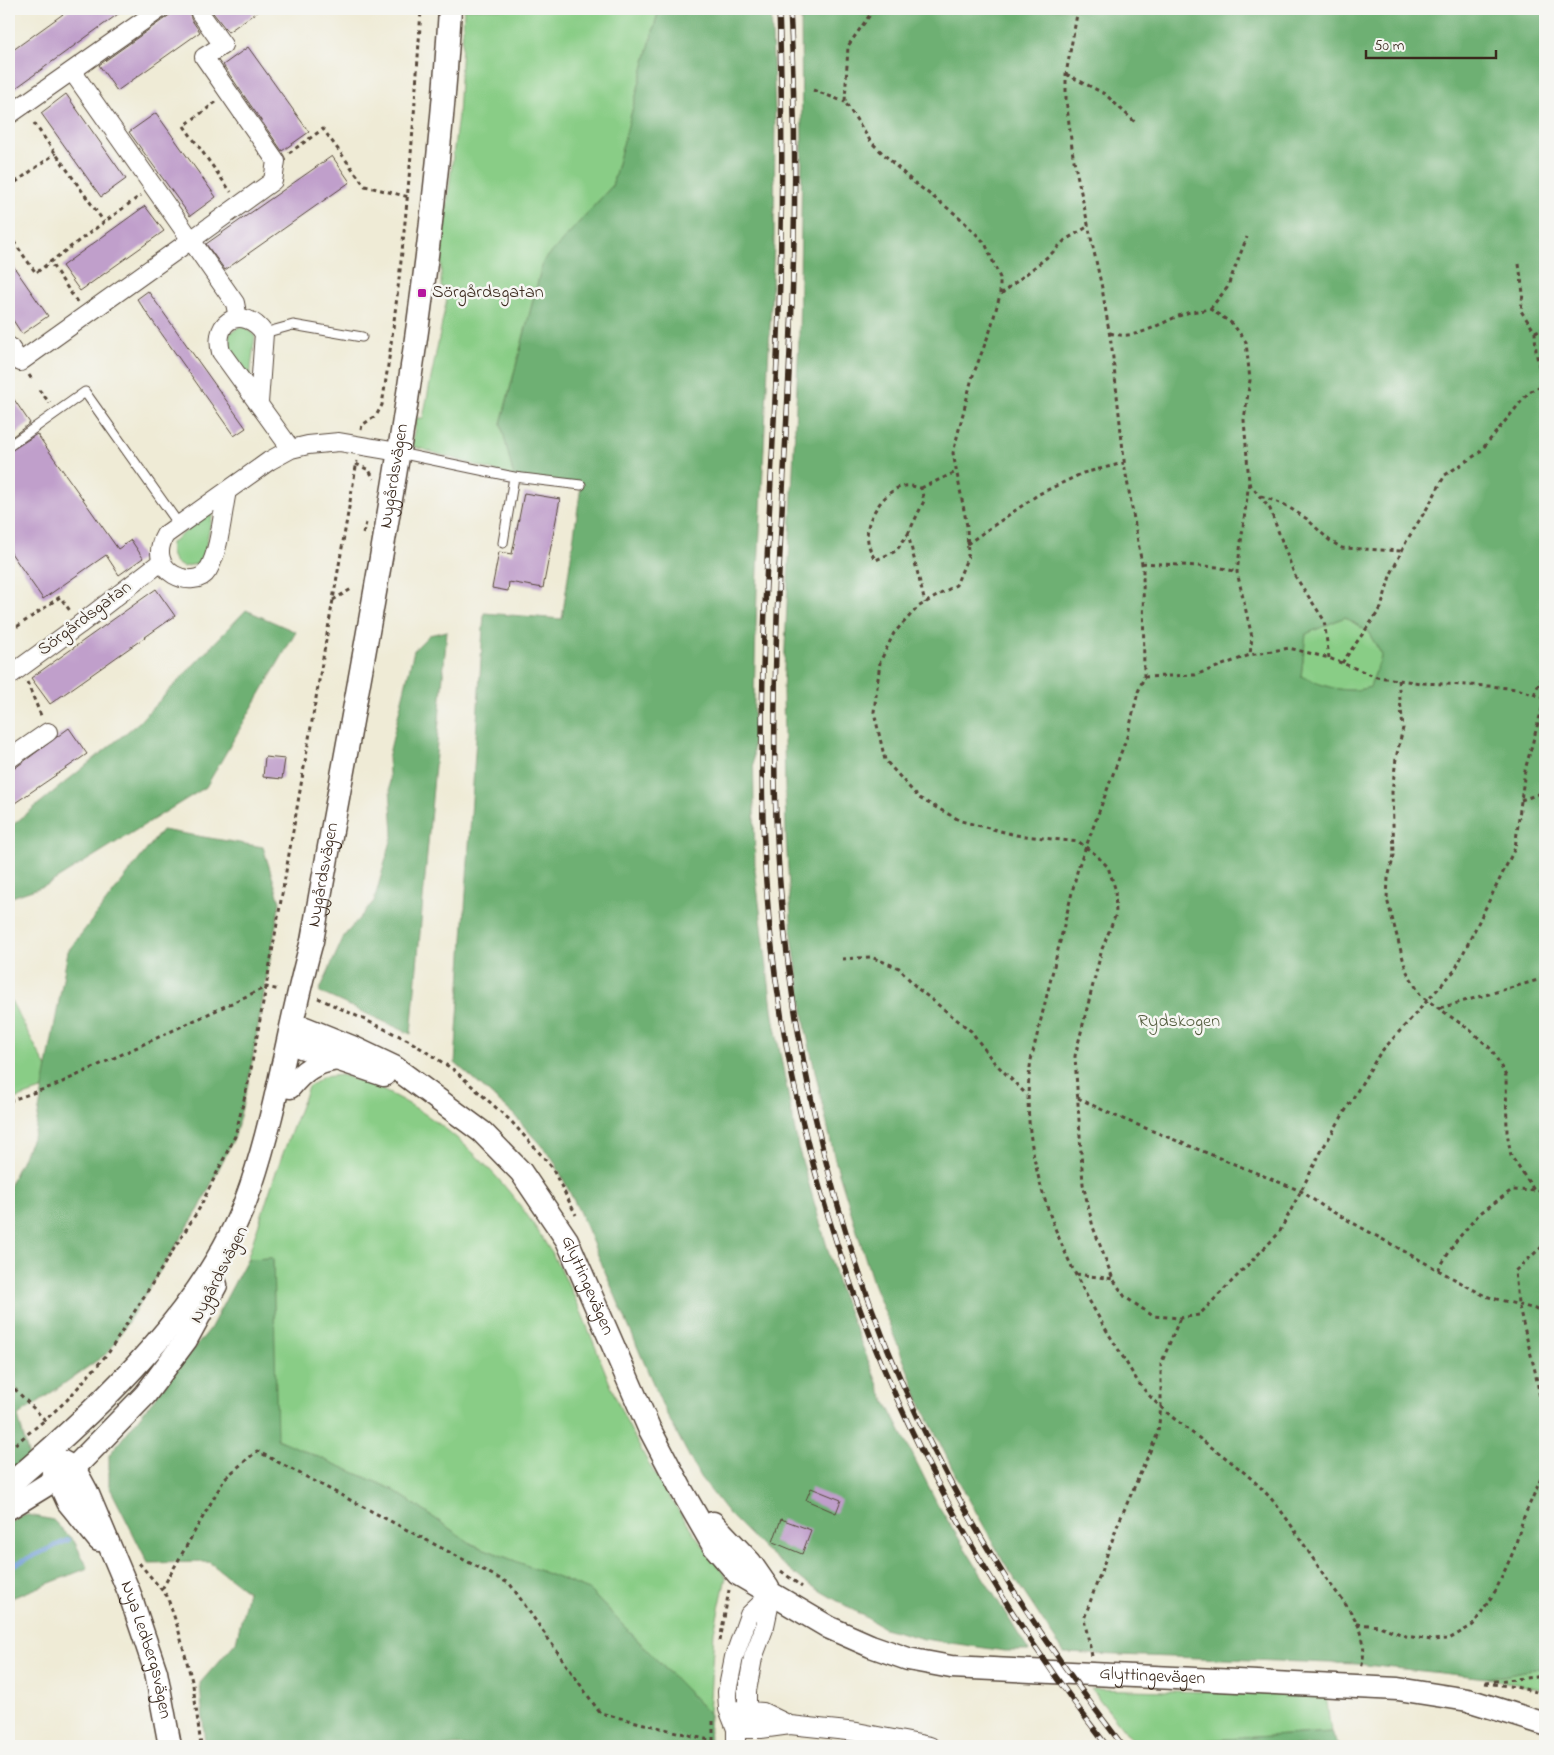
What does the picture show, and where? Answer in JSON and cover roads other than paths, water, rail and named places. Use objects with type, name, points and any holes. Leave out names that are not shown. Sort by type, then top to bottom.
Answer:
[{"type":"street","points":[[9,115],[160,9]]},
{"type":"street","name":"Nygårdsvägen","points":[[9,1508],[65,1474],[146,1395],[186,1340],[238,1246],[262,1188],[290,1088],[312,941],[398,452],[422,293],[444,115],[450,9]]},
{"type":"street","points":[[9,346],[14,366],[273,181],[276,161],[204,58],[223,45],[200,14]]},
{"type":"street","points":[[72,71],[234,303],[238,318]]},
{"type":"street","points":[[259,403],[264,333],[257,323],[248,318],[238,318],[227,322],[220,332],[218,341],[221,352],[291,449]]},
{"type":"street","points":[[227,491],[214,555],[208,572],[197,578],[183,579],[170,572],[161,562],[159,547],[161,541],[178,523],[269,461],[291,449],[322,443],[360,445],[398,452]]},
{"type":"street","name":"Sörgårdsgatan","points":[[15,671],[80,625],[161,562]]},
{"type":"street","points":[[9,759],[48,732]]},
{"type":"street","name":"Nygårdsvägen","points":[[9,1485],[48,1452],[134,1368],[187,1305],[227,1240],[250,1189],[298,1037]]},
{"type":"street","name":"Glyttingevägen","points":[[298,1037],[336,1059],[392,1077],[452,1108]]},
{"type":"street","name":"Glyttingevägen","points":[[298,1037],[352,1047],[394,1067],[482,1132],[520,1172],[566,1240],[649,1428],[682,1491],[750,1562],[772,1593],[830,1628],[871,1646],[908,1659],[951,1667],[1398,1689],[1468,1700],[1545,1724]]},
{"type":"street","points":[[290,1088],[308,1068],[318,1062],[336,1059]]},
{"type":"street","name":"Nya Ledbergsvägen","points":[[48,1452],[65,1474],[87,1492],[144,1632],[156,1672],[170,1746]]},
{"type":"street","points":[[736,1738],[728,1709],[727,1692],[737,1648],[749,1615],[772,1593]]},
{"type":"street","points":[[736,1738],[748,1711],[747,1691],[753,1658],[765,1626],[772,1593]]},
{"type":"street","points":[[728,1709],[763,1712],[790,1725]]},
{"type":"street","points":[[736,1738],[761,1729],[790,1725],[857,1732],[930,1746]]},
{"type":"lane","points":[[264,333],[293,325],[362,337]]},
{"type":"lane","points":[[9,446],[85,392],[178,523]]},
{"type":"lane","points":[[398,452],[514,477],[581,486]]},
{"type":"lane","points":[[503,543],[514,477]]},
{"type":"waterway","points":[[9,1567],[68,1540]]},
{"type":"railway","points":[[779,9],[782,156],[781,254],[765,611],[762,768],[763,821],[772,947],[791,1072],[821,1193],[861,1311],[910,1426],[967,1537],[1033,1644],[1107,1746]]},
{"type":"railway","points":[[790,9],[794,108],[794,241],[778,593],[775,785],[786,949],[798,1030],[814,1111],[834,1191],[858,1269],[887,1346],[920,1422],[964,1507],[1013,1590],[1066,1669],[1123,1746]]},
{"type":"place","name":"Sörgårdsgatan","points":[[422,293]]},
{"type":"park label","name":"Rydskogen","points":[[1179,1022]]}]
